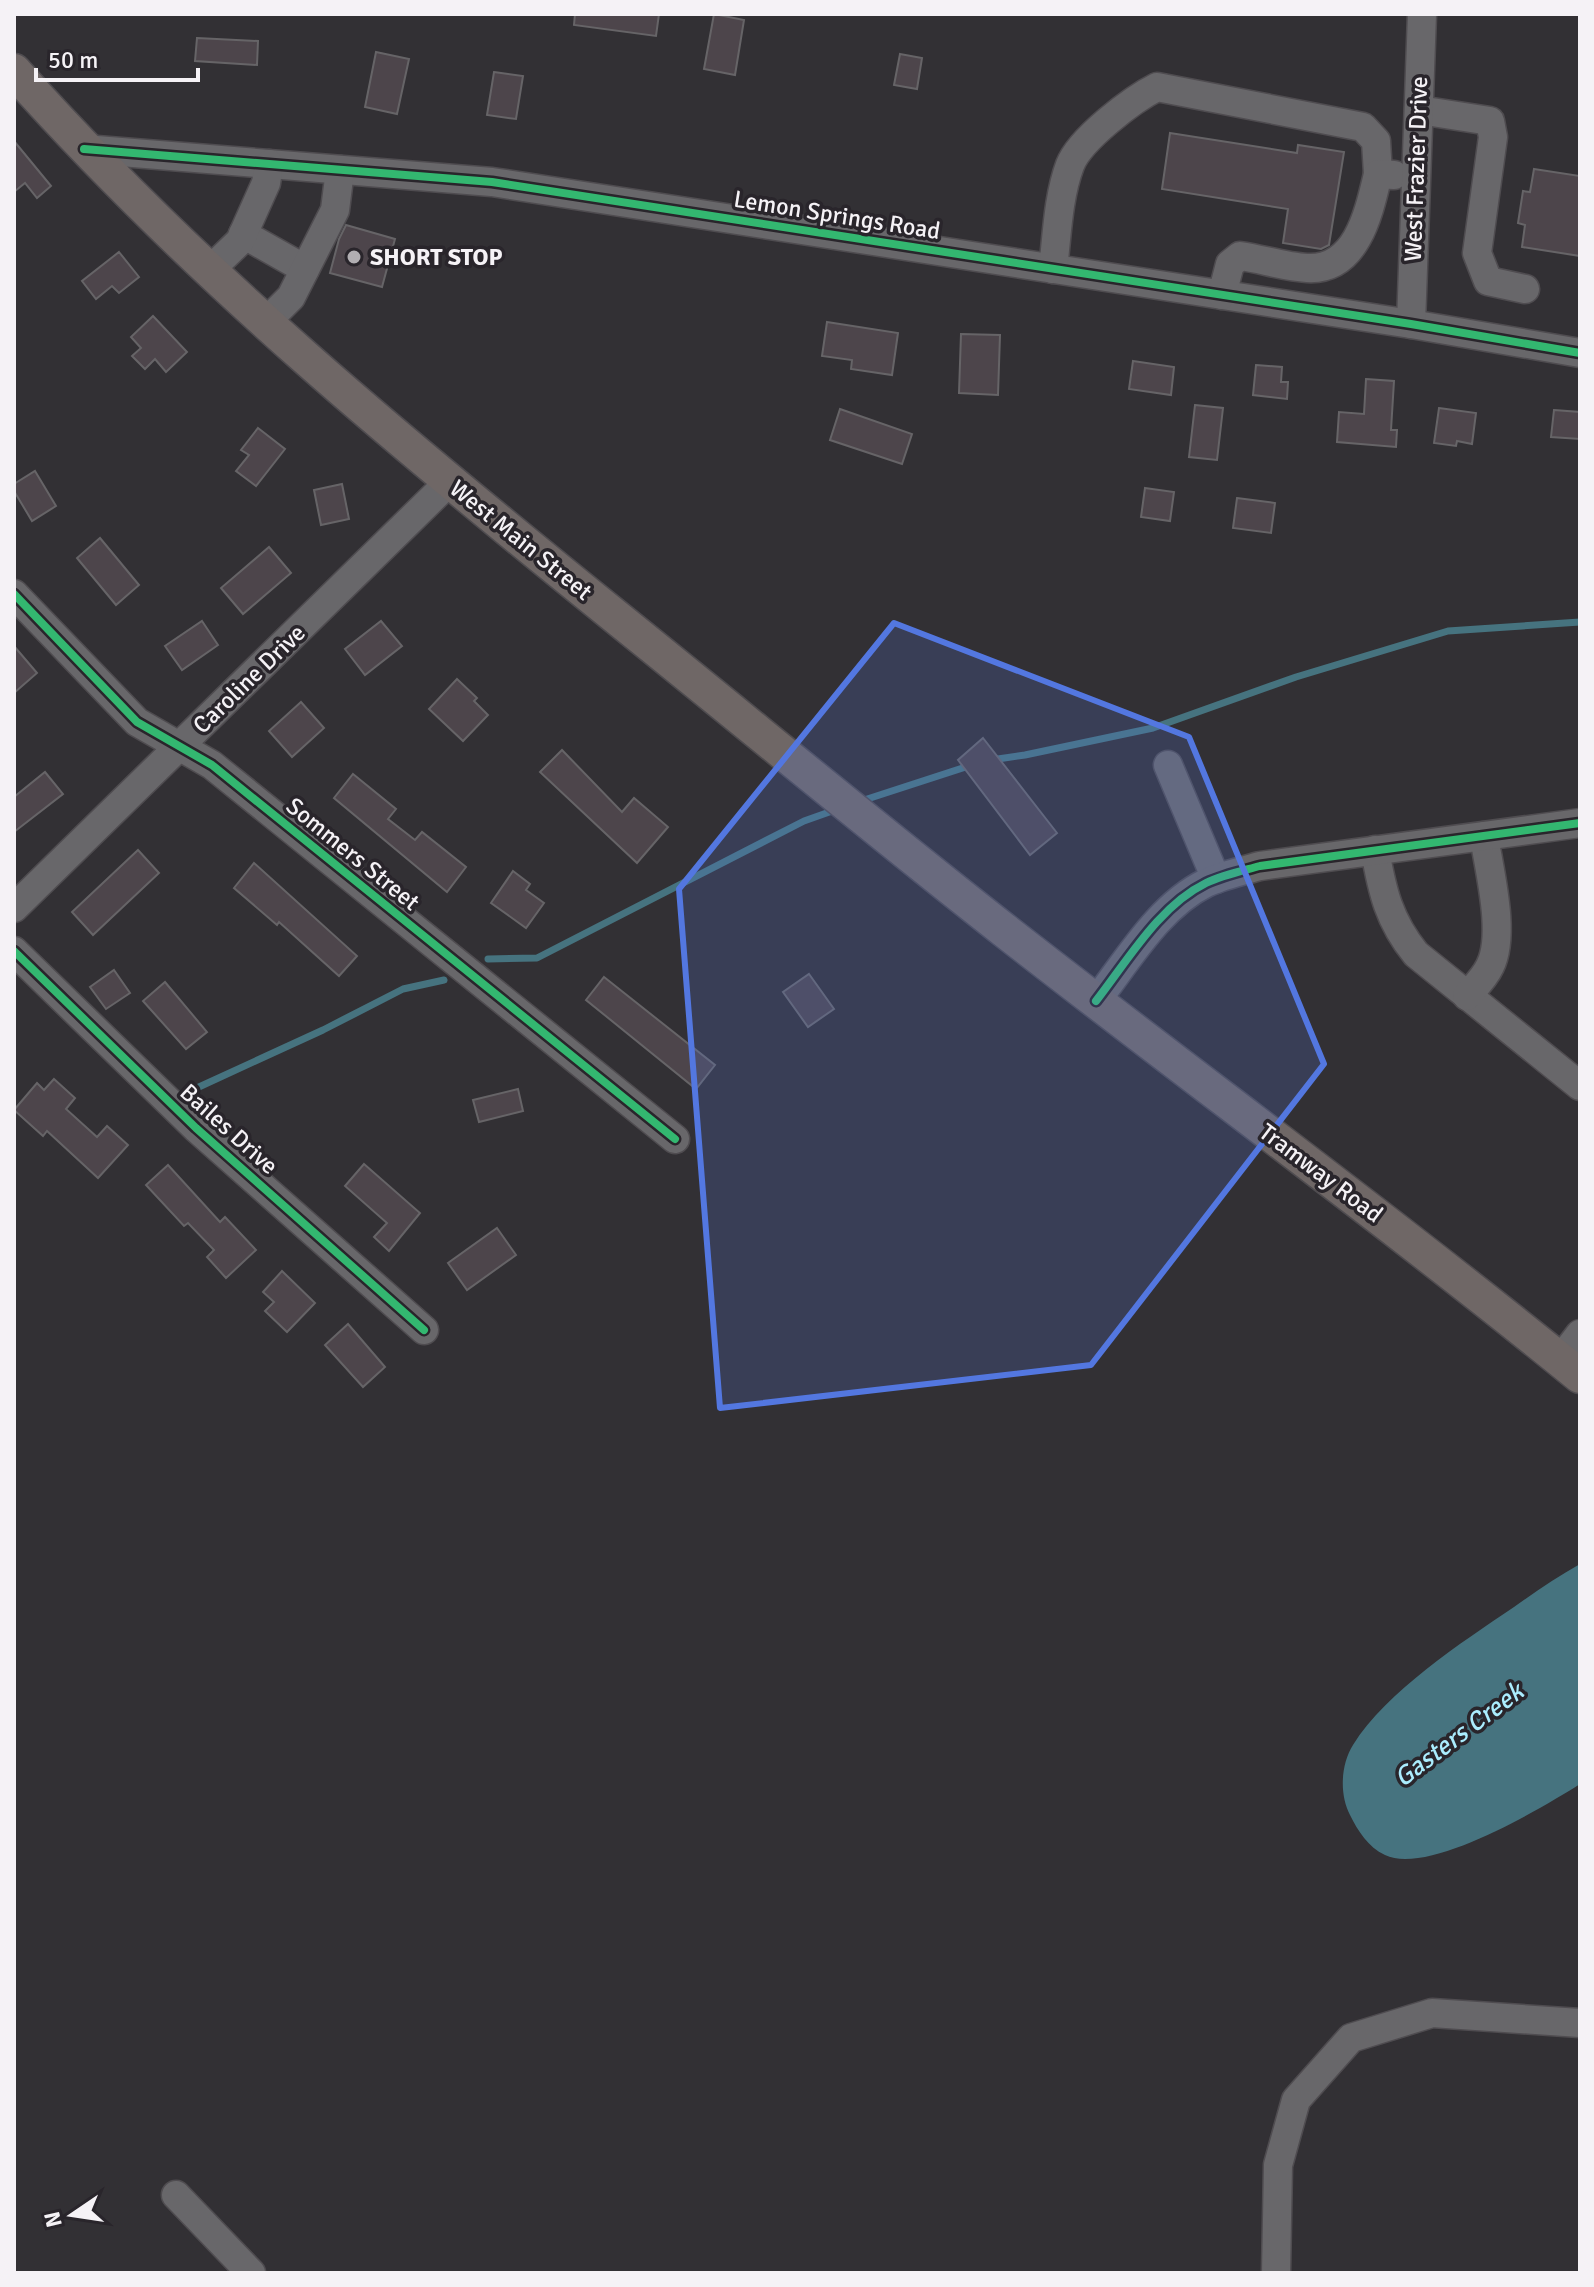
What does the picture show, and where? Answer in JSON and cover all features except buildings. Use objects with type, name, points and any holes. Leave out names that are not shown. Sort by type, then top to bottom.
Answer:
[{"type":"main road","name":"West Main Street","points":[[14,71],[84,149],[211,269],[449,482],[1059,972]]},
{"type":"main road","name":"Tramway Road","points":[[1059,972],[1466,1283],[1573,1357]]},
{"type":"street","name":"West Frazier Drive","points":[[1411,324],[1422,14]]},
{"type":"street","points":[[1053,269],[1062,198],[1071,162],[1091,137],[1120,111],[1137,97],[1157,87],[1363,127],[1376,141],[1378,174],[1368,218],[1346,255],[1333,265],[1308,268],[1240,256],[1230,264],[1222,295]]},
{"type":"street","points":[[1419,110],[1490,121],[1493,137],[1477,253],[1488,281],[1525,289]]},
{"type":"street","name":"Lemon Springs Road","points":[[84,149],[492,182],[1411,324],[1580,353]]},
{"type":"street","points":[[211,269],[243,234],[266,183],[269,164]]},
{"type":"street","points":[[267,321],[291,297],[335,210],[340,170]]},
{"type":"street","points":[[1378,174],[1416,176]]},
{"type":"street","points":[[243,234],[305,269]]},
{"type":"street","name":"Caroline Drive","points":[[14,908],[449,482]]},
{"type":"street","name":"Sommers Street","points":[[14,594],[137,722],[212,765],[675,1139]]},
{"type":"street","points":[[1168,765],[1216,879]]},
{"type":"street","points":[[1096,1001],[1159,920],[1179,901],[1216,879],[1260,866],[1580,823]]},
{"type":"street","points":[[1467,996],[1490,966],[1496,948],[1484,836]]},
{"type":"street","points":[[1375,850],[1389,911],[1400,935],[1416,954],[1580,1086]]},
{"type":"street","name":"Bailes Drive","points":[[14,951],[196,1128],[424,1330]]},
{"type":"street","points":[[1276,2273],[1278,2165],[1296,2100],[1351,2038],[1432,2013],[1580,2023]]},
{"type":"street","points":[[176,2195],[251,2273]]},
{"type":"highlighted area","points":[[894,623],[1189,737],[1324,1064],[1091,1365],[720,1408],[679,889]]},
{"type":"water","name":"Gasters Creek","points":[[1580,1564],[1580,1784],[1513,1823],[1456,1848],[1404,1859],[1379,1852],[1360,1833],[1346,1807],[1344,1770],[1353,1745],[1385,1706],[1426,1669]]},
{"type":"waterway","points":[[991,760],[1153,728],[1296,677],[1448,631],[1580,622]]},
{"type":"waterway","points":[[858,802],[972,765]]},
{"type":"waterway","points":[[488,959],[537,958],[804,821],[835,810]]},
{"type":"waterway","points":[[188,1092],[323,1030],[403,989],[444,980]]},
{"type":"cycle path","points":[[84,149],[492,182],[1411,324],[1580,353]]},
{"type":"cycle path","points":[[14,594],[137,722],[212,765],[675,1139]]},
{"type":"cycle path","points":[[1096,1001],[1132,952],[1173,905],[1219,878],[1260,866],[1580,823]]},
{"type":"cycle path","points":[[14,951],[196,1128],[424,1330]]},
{"type":"place","name":"SHORT STOP","points":[[354,257]]}]
